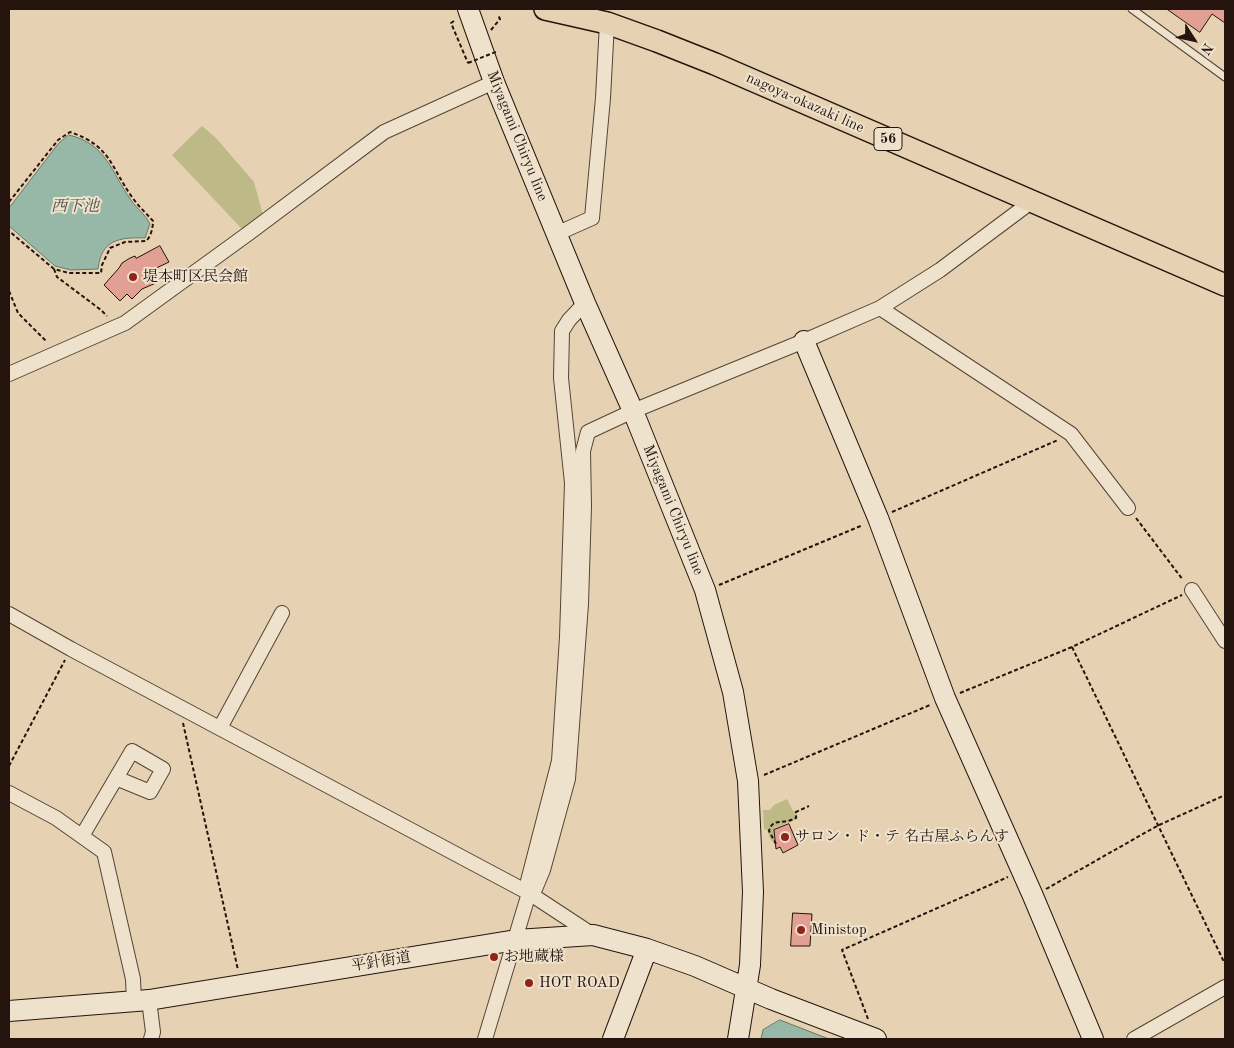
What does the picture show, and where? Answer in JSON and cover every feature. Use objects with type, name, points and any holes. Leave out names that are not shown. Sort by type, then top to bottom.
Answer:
[{"type":"main road","name":"nagoya-okazaki line","points":[[545,9],[607,24],[715,64],[1225,285]]},
{"type":"street","name":"Miyagami Chiryu line","points":[[461,15],[494,82],[585,304],[633,411],[705,590],[733,692],[748,781],[753,892],[750,965],[738,1039]]},
{"type":"street","points":[[556,234],[592,218],[603,98],[607,24]]},
{"type":"street","points":[[9,374],[125,323],[384,132],[494,82]]},
{"type":"street","points":[[529,893],[535,889],[543,870],[568,779],[582,604],[583,452],[588,432],[633,411],[804,342],[880,308],[940,270],[1031,202]]},
{"type":"street","points":[[485,1039],[529,893],[528,881],[559,761],[567,636],[572,483],[560,378],[562,331],[569,320],[585,304]]},
{"type":"street","points":[[880,308],[1071,434],[1128,508]]},
{"type":"street","points":[[804,342],[878,518],[945,698],[1033,896],[1093,1039]]},
{"type":"street","points":[[1192,590],[1225,641]]},
{"type":"street","points":[[220,728],[282,613]]},
{"type":"street","points":[[9,614],[71,649],[529,893],[593,935]]},
{"type":"street","points":[[82,836],[116,778]]},
{"type":"street","points":[[9,793],[56,818],[104,852],[133,979],[153,1032],[151,1039]]},
{"type":"street","name":"平針街道","points":[[9,1011],[142,1001],[516,940],[593,935],[647,948],[695,966],[771,999],[876,1039]]},
{"type":"street","points":[[613,1039],[647,948]]},
{"type":"street","points":[[1134,1039],[1225,987]]},
{"type":"lane","points":[[1132,9],[1225,77]]},
{"type":"path","points":[[461,15],[452,22],[468,63],[498,50]]},
{"type":"path","points":[[9,202],[58,140],[70,132],[92,141],[102,150],[112,163],[133,199],[152,221],[153,226],[149,239],[146,241],[124,242],[110,248],[102,265],[101,273],[69,273],[54,269],[9,231]]},
{"type":"path","points":[[54,269],[57,277],[101,310],[109,318],[113,328]]},
{"type":"path","points":[[9,291],[18,313],[58,352]]},
{"type":"path","points":[[748,781],[945,698],[1072,648],[1192,590],[1128,508]]},
{"type":"path","points":[[1072,648],[1225,964]]},
{"type":"path","points":[[9,766],[71,649]]},
{"type":"path","points":[[180,706],[241,985]]},
{"type":"path","points":[[1033,896],[1157,826],[1225,795]]},
{"type":"path","points":[[776,844],[769,831],[771,826],[778,821],[786,822],[796,818],[796,812],[809,806]]},
{"type":"path","points":[[876,1039],[842,950],[1022,871]]},
{"type":"shaded area","points":[[202,126],[216,138],[254,182],[263,215],[242,229],[172,155]]},
{"type":"shaded area","points":[[787,799],[793,811],[796,811],[798,818],[774,829],[775,840],[771,841],[767,830],[764,829],[763,810],[770,810],[774,805]]},
{"type":"water","name":"西下池","points":[[69,135],[82,139],[100,152],[107,160],[124,190],[150,224],[145,238],[127,238],[107,246],[100,259],[98,269],[71,270],[55,266],[9,226],[9,208],[58,144]]},
{"type":"water","points":[[780,1020],[829,1039],[761,1039],[763,1030]]},
{"type":"building","points":[[1167,9],[1225,9],[1225,23],[1212,14],[1200,32]]},
{"type":"building","name":"堤本町区民会館","points":[[160,246],[169,262],[150,271],[156,283],[142,289],[132,299],[127,294],[120,301],[104,285],[122,263]]},
{"type":"building","name":"サロン・ド・テ 名古屋ふらんす","points":[[789,824],[798,845],[783,853],[780,847],[776,849],[774,830]]},
{"type":"building","name":"Ministop","points":[[793,913],[812,914],[810,946],[791,946]]},
{"type":"place","name":"堤本町区民会館","points":[[133,277]]},
{"type":"place","name":"サロン・ド・テ 名古屋ふらんす","points":[[785,837]]},
{"type":"place","name":"Ministop","points":[[801,930]]},
{"type":"place","name":"お地蔵様","points":[[494,957]]},
{"type":"place","name":"HOT ROAD","points":[[529,983]]}]
